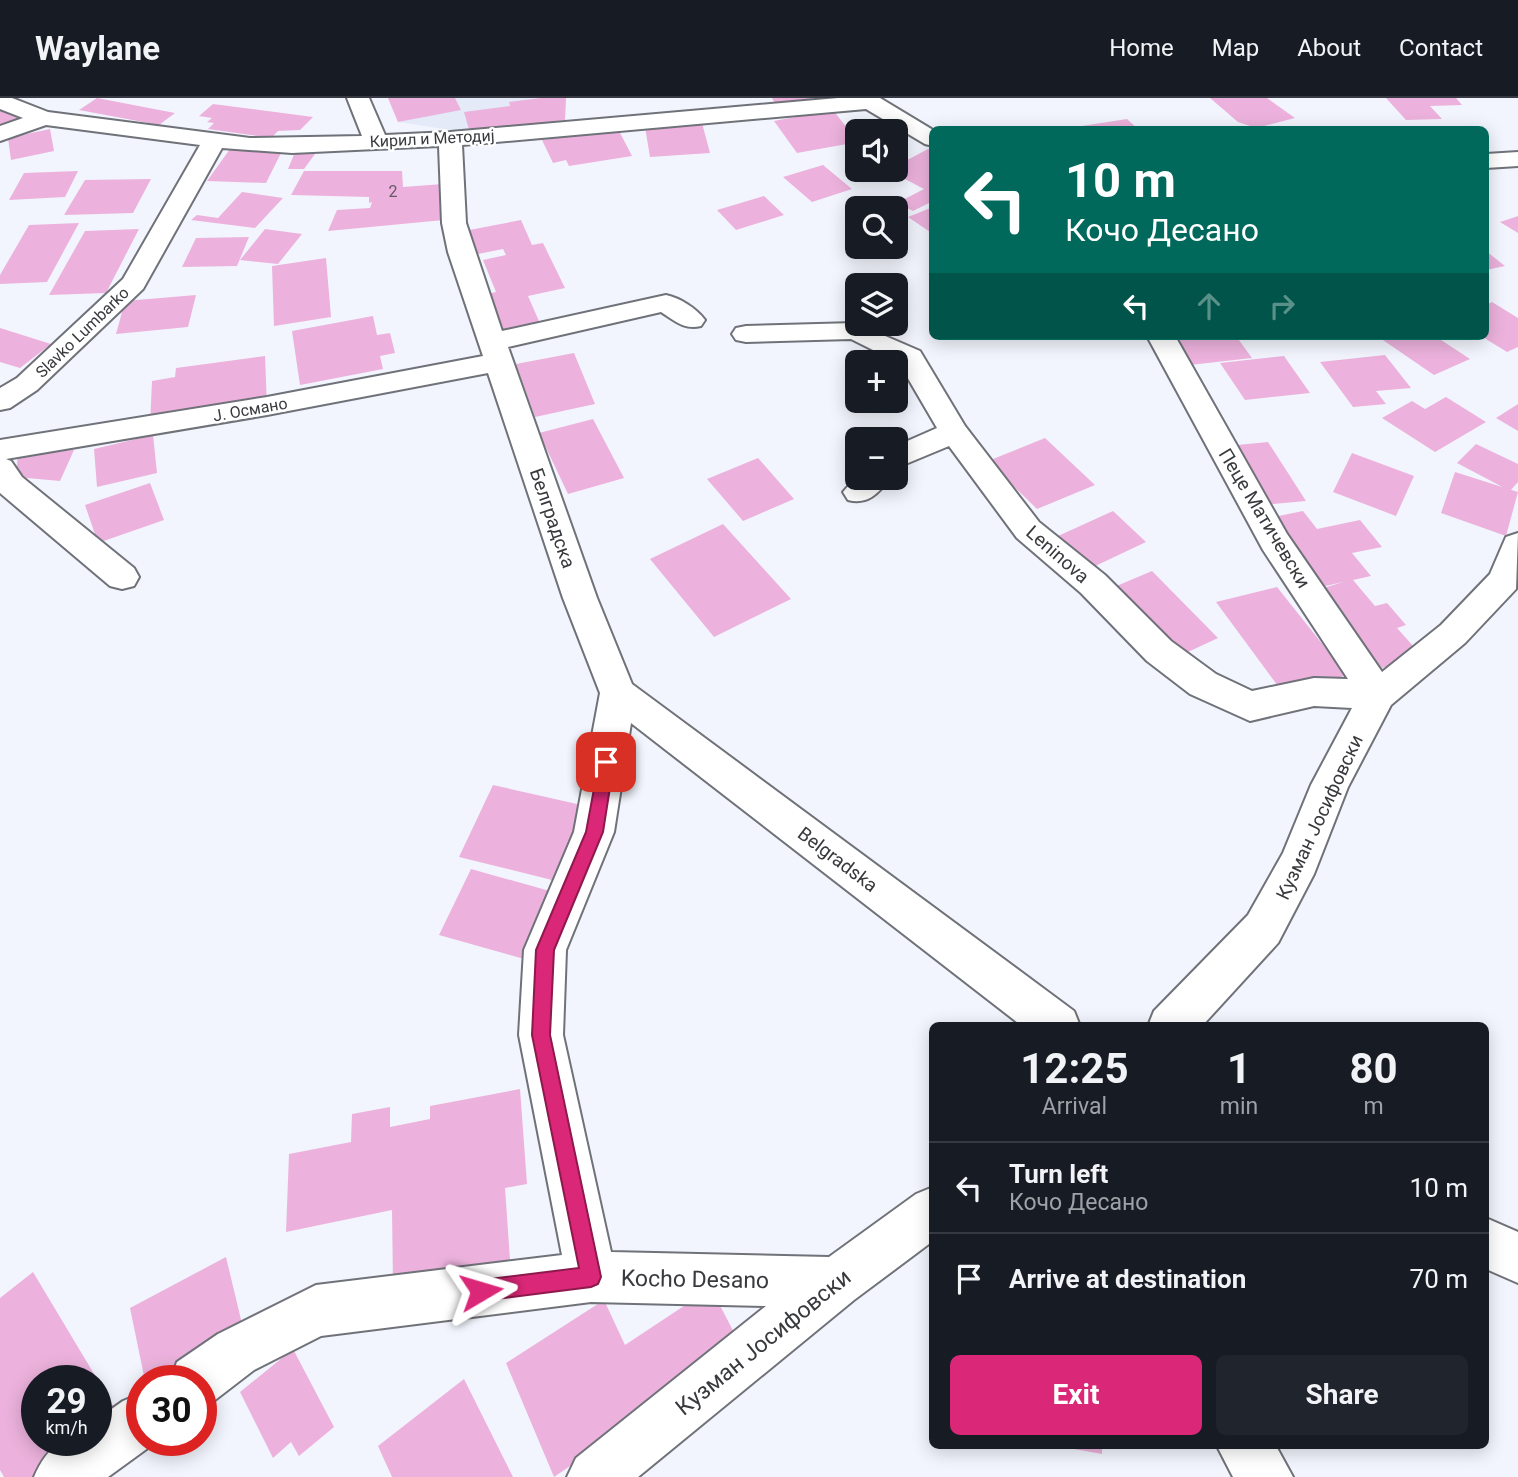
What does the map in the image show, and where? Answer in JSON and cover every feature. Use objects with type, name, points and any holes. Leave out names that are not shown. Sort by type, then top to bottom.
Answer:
[{"type":"street","points":[[358,98],[376,142]]},
{"type":"street","points":[[866,100],[929,137]]},
{"type":"street","name":"Кирил и Методиј","points":[[0,101],[44,118],[260,146],[450,139],[866,100]]},
{"type":"street","points":[[0,134],[44,118]]},
{"type":"street","name":"Белградска","points":[[450,139],[454,223],[495,352],[580,598],[618,693]]},
{"type":"street","name":"Slavko Lumbarko","points":[[0,401],[27,384],[134,282],[214,141]]},
{"type":"street","points":[[1489,161],[1518,159]]},
{"type":"street","points":[[495,352],[666,303],[691,320]]},
{"type":"street","name":"Leninova","points":[[746,334],[855,331],[910,357],[954,432],[1028,530],[1093,584],[1159,651],[1203,684],[1251,706],[1314,692],[1378,695]]},
{"type":"street","name":"Пеце Матичевски","points":[[1163,340],[1275,542],[1378,695]]},
{"type":"street","name":"Ј. Османо","points":[[0,450],[267,406],[495,352]]},
{"type":"street","points":[[908,453],[954,432]]},
{"type":"street","points":[[0,468],[11,485],[122,577]]},
{"type":"street","name":"Кузман Јосифовски","points":[[1174,1022],[1263,929],[1284,895],[1330,785],[1378,695],[1453,634],[1504,580],[1518,545]]},
{"type":"street","points":[[591,1277],[541,1035],[545,950],[594,832],[618,693]]},
{"type":"street","name":"Belgradska","points":[[618,693],[1053,1022]]},
{"type":"street","name":"Кузман Јосифовски","points":[[595,1477],[836,1282],[929,1214]]},
{"type":"street","points":[[1489,1244],[1518,1258]]},
{"type":"street","name":"Kocho Desano","points":[[217,1366],[236,1352],[316,1311],[591,1277],[836,1282]]},
{"type":"street","points":[[62,1477],[126,1431]]},
{"type":"street","points":[[1246,1449],[1265,1477]]},
{"type":"shaded area","points":[[388,98],[566,98],[565,120],[470,133],[398,122]]},
{"type":"building","points":[[97,98],[175,113],[159,125],[79,110]]},
{"type":"building","points":[[388,98],[455,98],[461,110],[398,122]]},
{"type":"building","points":[[566,98],[565,120],[470,133],[464,112],[510,106],[509,102]]},
{"type":"building","points":[[772,98],[812,98],[813,100],[776,105]]},
{"type":"building","points":[[1210,98],[1267,98],[1295,118],[1264,126],[1250,126],[1238,122]]},
{"type":"building","points":[[1386,98],[1456,98],[1462,105],[1430,106],[1442,119],[1406,120]]},
{"type":"building","points":[[213,104],[313,117],[300,130],[278,131],[271,138],[208,129],[214,123],[207,122],[212,118],[199,116]]},
{"type":"building","points":[[0,109],[29,120],[0,129]]},
{"type":"building","points":[[833,110],[845,125],[845,144],[797,153],[774,121]]},
{"type":"building","points":[[1127,119],[1135,126],[1082,126]]},
{"type":"building","points":[[702,123],[710,153],[650,157],[645,127]]},
{"type":"building","points":[[617,127],[632,156],[569,166],[566,160],[553,163],[542,140]]},
{"type":"building","points":[[50,129],[54,151],[11,160],[8,138]]},
{"type":"building","points":[[230,149],[282,151],[266,183],[207,181]]},
{"type":"building","points":[[928,149],[929,203],[913,211],[908,208],[908,197],[924,189],[908,181],[908,160]]},
{"type":"building","points":[[295,152],[315,154],[304,169],[288,169]]},
{"type":"building","points":[[823,165],[852,189],[812,202],[783,177]]},
{"type":"building","points":[[78,171],[65,197],[9,200],[24,173]]},
{"type":"building","points":[[304,171],[402,171],[403,187],[443,184],[444,220],[328,231],[337,210],[370,208],[372,202],[369,203],[369,197],[291,195]]},
{"type":"building","points":[[151,179],[133,213],[64,215],[85,180]]},
{"type":"building","points":[[242,192],[283,198],[255,228],[191,220],[197,215],[218,218]]},
{"type":"building","points":[[764,196],[784,215],[736,230],[717,210]]},
{"type":"building","points":[[929,209],[929,231],[908,217]]},
{"type":"building","points":[[1518,216],[1518,233],[1500,222]]},
{"type":"building","points":[[521,220],[532,245],[543,243],[565,288],[528,296],[542,328],[500,337],[483,295],[496,292],[483,260],[506,255],[503,249],[468,256],[459,232]]},
{"type":"building","points":[[79,223],[47,282],[0,284],[0,275],[29,225]]},
{"type":"building","points":[[139,229],[106,293],[49,295],[85,231]]},
{"type":"building","points":[[265,229],[302,234],[278,264],[240,260]]},
{"type":"building","points":[[249,237],[237,266],[182,267],[196,238]]},
{"type":"building","points":[[1489,253],[1505,266],[1489,269]]},
{"type":"building","points":[[326,258],[331,317],[274,326],[272,266]]},
{"type":"building","points":[[196,295],[188,327],[116,334],[125,301]]},
{"type":"building","points":[[1492,302],[1518,318],[1518,347],[1507,352],[1488,340],[1489,304]]},
{"type":"building","points":[[373,316],[377,335],[390,333],[395,353],[380,356],[383,369],[300,385],[292,331]]},
{"type":"building","points":[[0,328],[51,344],[20,368],[0,362]]},
{"type":"building","points":[[1165,340],[1239,340],[1252,358],[1181,366]]},
{"type":"building","points":[[1383,340],[1441,340],[1470,359],[1434,375]]},
{"type":"building","points":[[574,353],[595,404],[535,417],[516,364]]},
{"type":"building","points":[[1385,355],[1411,388],[1376,391],[1386,404],[1353,407],[1320,362]]},
{"type":"building","points":[[265,356],[267,406],[150,426],[152,381],[175,377],[176,368]]},
{"type":"building","points":[[1284,356],[1310,393],[1245,400],[1220,363]]},
{"type":"building","points":[[1446,397],[1486,422],[1435,452],[1382,418],[1412,401],[1425,409]]},
{"type":"building","points":[[1518,404],[1518,431],[1496,418]]},
{"type":"building","points":[[593,419],[624,478],[568,494],[539,433]]},
{"type":"building","points":[[153,435],[157,473],[97,487],[94,449]]},
{"type":"building","points":[[1045,438],[1095,485],[1037,509],[988,461]]},
{"type":"building","points":[[1268,442],[1306,501],[1263,505],[1227,446]]},
{"type":"building","points":[[1476,444],[1518,464],[1518,482],[1510,491],[1457,463]]},
{"type":"building","points":[[74,450],[60,481],[16,477],[18,452]]},
{"type":"building","points":[[1352,453],[1414,476],[1396,516],[1333,492]]},
{"type":"building","points":[[758,458],[794,499],[743,521],[707,479]]},
{"type":"building","points":[[1455,472],[1518,492],[1506,536],[1441,513]]},
{"type":"building","points":[[150,483],[164,520],[98,543],[85,505]]},
{"type":"building","points":[[1113,511],[1146,542],[1091,568],[1058,536]]},
{"type":"building","points":[[1303,511],[1317,529],[1360,520],[1382,547],[1352,553],[1371,576],[1353,580],[1375,606],[1387,603],[1406,625],[1397,628],[1422,656],[1382,668],[1317,590],[1343,582],[1321,587],[1269,518]]},
{"type":"building","points":[[723,524],[791,599],[714,637],[650,559]]},
{"type":"building","points":[[1152,571],[1218,638],[1173,659],[1107,590]]},
{"type":"building","points":[[1277,587],[1347,675],[1283,693],[1216,602]]},
{"type":"building","points":[[493,785],[586,806],[556,881],[459,857]]},
{"type":"building","points":[[471,869],[557,893],[528,960],[439,935]]},
{"type":"building","points":[[520,1089],[527,1184],[505,1188],[510,1260],[393,1286],[392,1210],[286,1232],[289,1154],[351,1142],[352,1114],[390,1107],[390,1127],[430,1119],[430,1106]]},
{"type":"building","points":[[226,1257],[243,1328],[175,1365],[142,1365],[130,1308]]},
{"type":"building","points":[[33,1272],[89,1365],[21,1365],[21,1456],[66,1456],[40,1477],[4,1477],[0,1470],[0,1298]]},
{"type":"building","points":[[711,1288],[742,1348],[554,1477],[506,1363],[604,1300],[625,1345]]},
{"type":"building","points":[[293,1349],[334,1427],[299,1456],[291,1442],[273,1458],[240,1392]]},
{"type":"building","points":[[464,1379],[513,1477],[392,1477],[378,1446]]},
{"type":"building","points":[[112,1404],[118,1414],[112,1419]]},
{"type":"building","points":[[1074,1449],[1102,1449],[1102,1454]]},
{"type":"route","points":[[481,1291],[591,1277],[541,1035],[545,950],[594,832],[606,762]]}]
